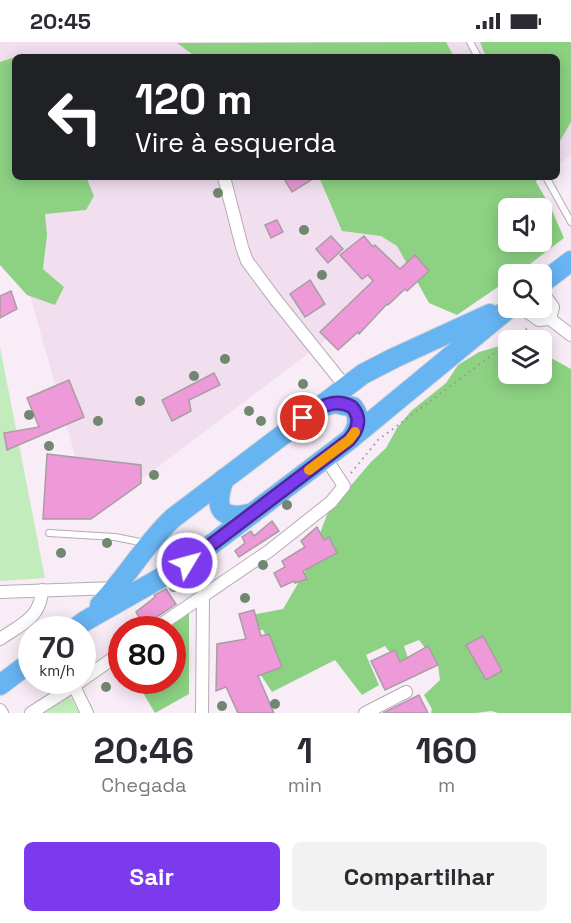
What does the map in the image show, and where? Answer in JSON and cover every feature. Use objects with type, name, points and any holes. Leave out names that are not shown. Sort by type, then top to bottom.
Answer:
[{"type":"highway","points":[[552,275],[571,261]]},
{"type":"highway","points":[[89,616],[116,588],[149,544],[173,518],[345,386],[394,358],[498,311]]},
{"type":"highway","points":[[96,616],[197,556],[349,440],[498,315]]},
{"type":"highway","points":[[319,407],[341,403],[350,405],[354,409],[358,416],[358,424],[349,440]]},
{"type":"highway","points":[[224,479],[218,501],[220,508],[225,513],[237,516],[254,512]]},
{"type":"highway","points":[[0,685],[18,672]]},
{"type":"street","points":[[225,180],[247,261],[345,386]]},
{"type":"street","points":[[541,318],[571,335]]},
{"type":"street","points":[[173,616],[269,551],[331,502],[344,486],[325,457]]},
{"type":"street","points":[[197,556],[202,576],[203,595],[202,713]]},
{"type":"street","points":[[0,592],[116,588]]},
{"type":"street","points":[[0,639],[35,614],[41,604],[42,590]]},
{"type":"street","points":[[366,713],[406,692]]},
{"type":"street","points":[[32,713],[61,694]]},
{"type":"street","points":[[82,694],[87,713]]},
{"type":"lane","points":[[548,180],[571,222]]},
{"type":"lane","points":[[49,533],[115,537],[149,544]]},
{"type":"path","points":[[529,330],[545,320]]},
{"type":"path","points":[[344,486],[354,469],[378,440],[498,351]]},
{"type":"shaded area","points":[[0,42],[571,42],[571,155],[560,164],[560,54],[12,54],[12,180],[538,180],[514,198],[498,198],[498,210],[92,517],[20,259],[0,258]]},
{"type":"green space","points":[[446,42],[452,54],[192,54],[177,43]]},
{"type":"green space","points":[[480,42],[571,42],[571,122],[560,141],[560,54],[485,54]]},
{"type":"green space","points":[[12,58],[12,180],[87,180],[94,196],[86,210],[45,214],[47,235],[43,269],[64,287],[55,305],[27,295],[0,265],[0,62]]},
{"type":"green space","points":[[320,180],[537,180],[545,198],[498,198],[498,252],[546,252],[530,264],[498,264],[498,287],[457,315],[429,303],[397,246],[381,236],[342,231]]},
{"type":"green space","points":[[552,211],[564,238],[552,247]]},
{"type":"green space","points":[[0,347],[45,578],[0,581]]},
{"type":"green space","points":[[498,347],[498,384],[552,384],[552,359],[571,369],[571,713],[498,713],[491,711],[431,713],[432,709],[424,695],[440,680],[438,665],[419,640],[404,646],[410,664],[403,669],[385,646],[366,655],[379,685],[362,695],[335,660],[272,692],[257,669],[276,657],[263,630],[244,630],[251,615],[283,609],[307,568],[328,512],[386,448],[397,428],[411,411],[446,383],[458,365],[479,352]]},
{"type":"green space","points":[[189,610],[189,694],[155,713],[144,694],[186,694],[186,616],[180,616]]},
{"type":"green space","points":[[69,694],[79,713],[39,713]]},
{"type":"building","points":[[285,180],[311,180],[292,192]]},
{"type":"building","points":[[277,220],[283,232],[271,238],[265,225]]},
{"type":"building","points":[[331,236],[343,249],[328,263],[316,249]]},
{"type":"building","points":[[364,236],[373,247],[375,245],[400,269],[415,255],[429,271],[407,291],[405,289],[387,304],[359,334],[358,332],[338,350],[320,332],[373,281],[368,275],[362,279],[340,255]]},
{"type":"building","points":[[310,280],[325,304],[305,317],[290,294]]},
{"type":"building","points":[[11,291],[17,309],[0,318],[0,296]]},
{"type":"building","points":[[214,373],[220,385],[189,400],[191,411],[172,421],[162,400]]},
{"type":"building","points":[[69,380],[84,417],[7,450],[4,433],[39,427],[27,398]]},
{"type":"building","points":[[47,454],[141,465],[141,483],[91,519],[43,519]]},
{"type":"building","points":[[272,521],[279,531],[239,557],[235,551],[245,543],[242,537],[251,531],[254,536]]},
{"type":"building","points":[[317,527],[324,540],[329,537],[337,553],[303,571],[307,579],[295,583],[294,581],[281,587],[274,573],[285,567],[282,561],[305,547],[301,541]]},
{"type":"building","points":[[166,589],[176,604],[158,616],[138,616],[136,612],[155,597],[154,595]]},
{"type":"building","points":[[254,610],[261,636],[269,634],[282,667],[258,676],[274,713],[238,713],[226,687],[216,691],[217,644],[246,639],[239,614]]},
{"type":"building","points":[[483,636],[502,671],[486,680],[466,645]]},
{"type":"building","points":[[428,646],[438,665],[385,690],[371,661],[395,650],[400,662]]},
{"type":"building","points":[[419,695],[428,713],[383,713]]},
{"type":"slow traffic","points":[[309,470],[349,440],[355,432]]},
{"type":"route","points":[[187,563],[349,440],[358,424],[356,412],[346,404],[335,403],[319,407],[303,418]]}]
